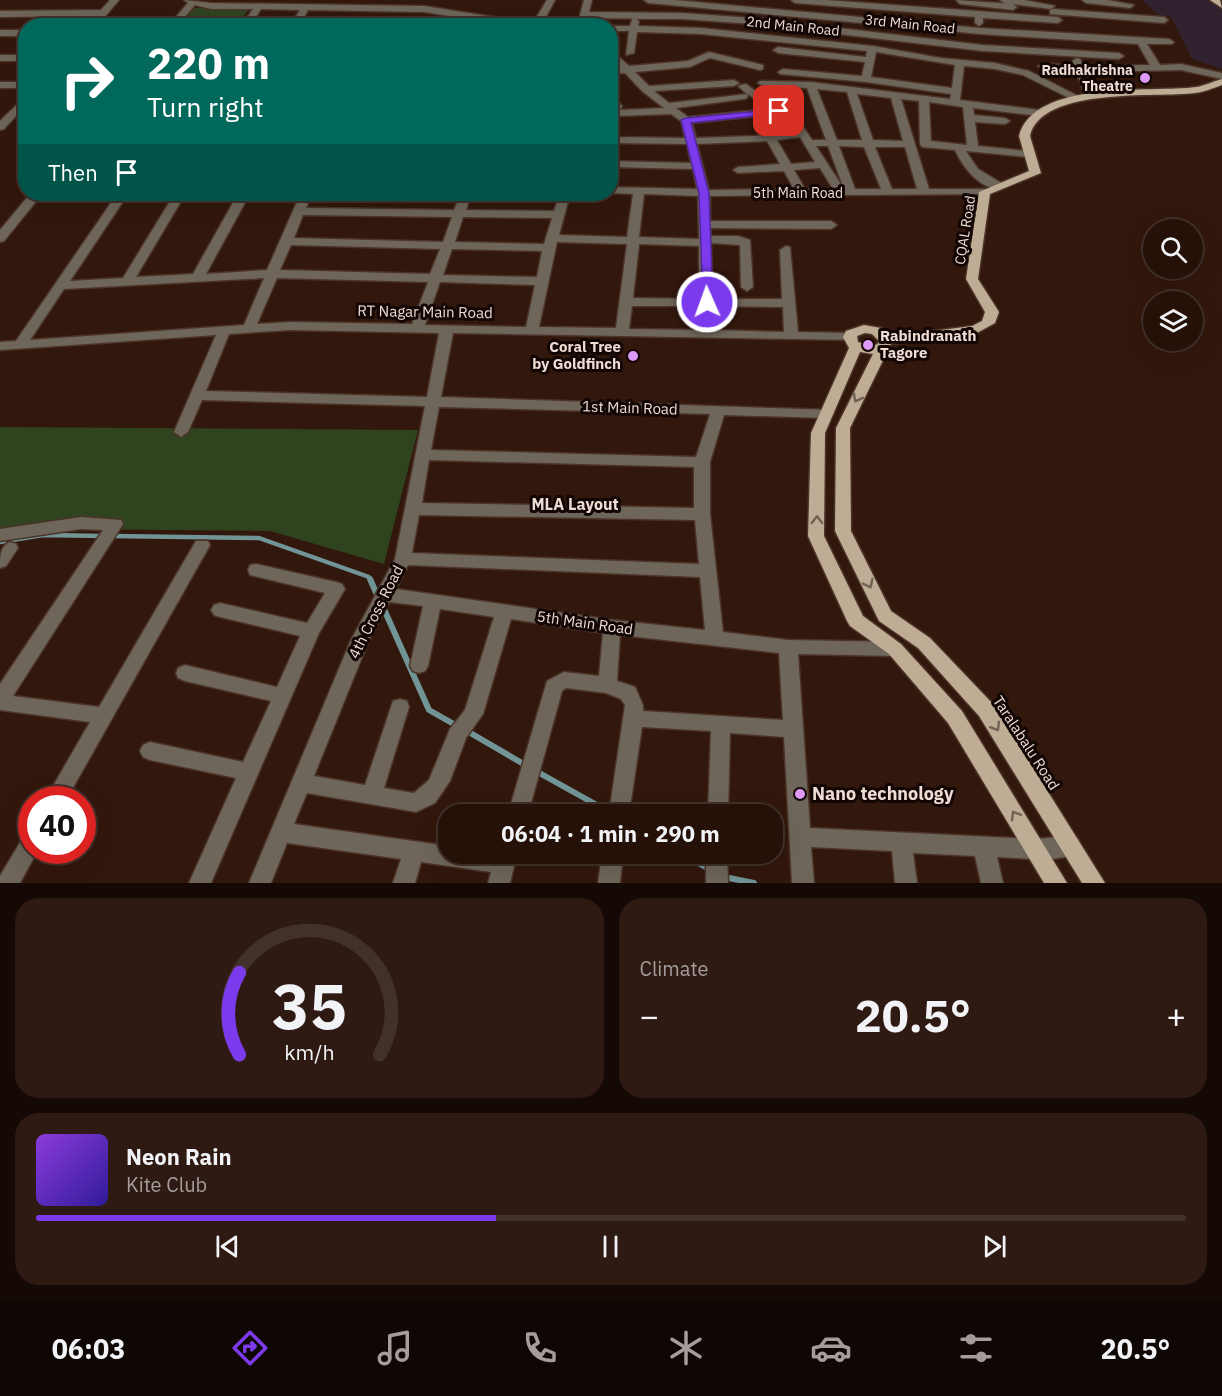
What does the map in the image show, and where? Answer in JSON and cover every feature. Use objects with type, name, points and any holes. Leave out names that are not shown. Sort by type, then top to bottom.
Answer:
[{"type":"main road","points":[[1214,0],[1222,4]]},
{"type":"main road","points":[[1039,113],[1090,95],[1193,91],[1222,82]]},
{"type":"main road","name":"CQAL Road","points":[[884,341],[975,330],[988,323],[992,312],[972,279],[985,192],[1035,173],[1024,140],[1026,130],[1039,113]]},
{"type":"main road","points":[[853,342],[869,351],[884,341],[876,332],[864,329],[854,331],[853,342],[818,432],[816,536],[856,621],[895,649],[955,717],[1056,883]]},
{"type":"main road","name":"Taralabalu Road","points":[[884,341],[843,429],[843,531],[885,616],[924,643],[986,710],[1094,883]]},
{"type":"street","points":[[99,18],[115,0]]},
{"type":"street","points":[[540,18],[552,0]]},
{"type":"street","points":[[583,18],[588,0]]},
{"type":"street","name":"3rd Main Road","points":[[648,0],[980,31],[1169,42]]},
{"type":"street","points":[[795,0],[901,4],[979,15],[1054,12],[1071,24]]},
{"type":"street","points":[[957,0],[1013,7]]},
{"type":"street","points":[[1002,0],[1054,12],[1164,25],[1152,30]]},
{"type":"street","points":[[1086,0],[1130,5]]},
{"type":"street","points":[[178,18],[190,1],[211,6],[258,8],[376,4],[462,18]]},
{"type":"street","points":[[682,16],[686,4]]},
{"type":"street","points":[[895,53],[901,4]]},
{"type":"street","points":[[251,18],[258,8]]},
{"type":"street","points":[[299,18],[305,8]]},
{"type":"street","points":[[1054,12],[1074,52],[1090,95]]},
{"type":"street","points":[[0,14],[103,13]]},
{"type":"street","name":"2nd Main Road","points":[[584,15],[682,16],[794,26],[983,48],[1119,56]]},
{"type":"street","points":[[628,53],[636,15]]},
{"type":"street","points":[[979,15],[986,65]]},
{"type":"street","points":[[788,41],[794,26]]},
{"type":"street","points":[[618,28],[701,31],[873,49],[986,65],[1026,73],[1077,98]]},
{"type":"street","points":[[701,31],[767,48],[868,69],[956,97],[968,104],[1039,113]]},
{"type":"street","points":[[0,33],[18,33]]},
{"type":"street","points":[[1141,40],[1157,68]]},
{"type":"street","points":[[868,69],[873,49]]},
{"type":"street","points":[[1029,52],[1040,79]]},
{"type":"street","points":[[618,71],[690,64],[709,55],[760,67]]},
{"type":"street","points":[[0,58],[18,58]]},
{"type":"street","points":[[618,60],[645,89],[686,120],[704,193],[706,334]]},
{"type":"street","points":[[786,61],[868,69]]},
{"type":"street","points":[[956,97],[960,63]]},
{"type":"street","points":[[1043,66],[1080,69],[1181,68],[1222,76]]},
{"type":"street","points":[[783,72],[868,69]]},
{"type":"street","points":[[763,83],[811,85],[924,99],[956,97]]},
{"type":"street","points":[[0,85],[18,85]]},
{"type":"street","points":[[811,85],[833,143],[846,193]]},
{"type":"street","points":[[645,89],[740,88],[779,111],[802,134],[846,193]]},
{"type":"street","points":[[618,115],[670,108],[740,88]]},
{"type":"street","points":[[851,90],[859,120],[888,192]]},
{"type":"street","points":[[895,95],[924,192]]},
{"type":"street","points":[[924,99],[926,145],[973,147],[1027,154]]},
{"type":"street","points":[[968,104],[973,147]]},
{"type":"street","points":[[0,127],[18,108]]},
{"type":"street","points":[[686,120],[779,111]]},
{"type":"street","points":[[0,114],[12,114]]},
{"type":"street","points":[[969,118],[1005,121]]},
{"type":"street","points":[[618,140],[771,139],[802,134]]},
{"type":"street","points":[[771,139],[802,193]]},
{"type":"street","points":[[809,143],[911,144]]},
{"type":"street","points":[[958,146],[964,159],[979,178],[999,186]]},
{"type":"street","points":[[618,164],[697,166]]},
{"type":"street","points":[[738,170],[823,165]]},
{"type":"street","name":"5th Main Road","points":[[618,190],[704,193],[985,192]]},
{"type":"street","points":[[622,332],[639,190]]},
{"type":"street","points":[[3,232],[30,201]]},
{"type":"street","points":[[20,345],[117,201]]},
{"type":"street","points":[[127,282],[176,201]]},
{"type":"street","points":[[197,278],[240,201]]},
{"type":"street","points":[[249,328],[303,201]]},
{"type":"street","points":[[417,328],[464,201]]},
{"type":"street","points":[[532,330],[550,243],[563,201]]},
{"type":"street","points":[[299,211],[559,215]]},
{"type":"street","points":[[705,224],[831,225]]},
{"type":"street","points":[[286,241],[447,246],[738,240],[746,243],[747,287]]},
{"type":"street","points":[[786,250],[791,335]]},
{"type":"street","points":[[60,285],[272,274],[542,281]]},
{"type":"street","points":[[625,302],[788,303]]},
{"type":"street","name":"RT Nagar Main Road","points":[[0,346],[249,328],[447,328],[791,335],[853,342]]},
{"type":"street","name":"4th Cross Road","points":[[260,883],[360,640],[403,559],[447,328]]},
{"type":"street","points":[[181,432],[225,329]]},
{"type":"street","name":"1st Main Road","points":[[197,395],[827,413]]},
{"type":"street","points":[[715,638],[702,514],[702,462],[718,411]]},
{"type":"street","points":[[424,455],[702,462]]},
{"type":"street","points":[[413,509],[702,514]]},
{"type":"street","points":[[0,562],[5,541],[81,523],[108,536],[0,701],[102,715]]},
{"type":"street","points":[[63,786],[198,552]]},
{"type":"street","points":[[403,559],[709,571]]},
{"type":"street","points":[[200,883],[311,631],[336,589],[256,570]]},
{"type":"street","name":"5th Main Road","points":[[381,599],[433,601],[612,627],[788,647],[895,649]]},
{"type":"street","points":[[419,666],[433,601]]},
{"type":"street","points":[[220,610],[311,631]]},
{"type":"street","points":[[301,783],[416,803],[426,799],[436,789],[459,731],[473,714],[504,612]]},
{"type":"street","points":[[607,685],[612,627]]},
{"type":"street","points":[[788,647],[803,882]]},
{"type":"street","points":[[185,673],[282,696]]},
{"type":"street","points":[[521,804],[554,686],[564,680],[607,685],[628,693],[634,705],[620,804]]},
{"type":"street","points":[[372,795],[400,708]]},
{"type":"street","points":[[634,718],[794,729]]},
{"type":"street","points":[[718,804],[721,724]]},
{"type":"street","points":[[150,751],[249,772]]},
{"type":"street","points":[[281,832],[414,851],[503,867]]},
{"type":"street","points":[[801,837],[1035,849],[1071,846]]},
{"type":"street","points":[[901,842],[906,883]]},
{"type":"street","points":[[984,847],[992,883]]},
{"type":"street","points":[[404,883],[414,851]]},
{"type":"street","points":[[8,883],[19,864]]},
{"type":"street","points":[[609,883],[612,864]]},
{"type":"shaded area","points":[[1142,0],[1207,0],[1222,9],[1222,69],[1192,59],[1171,17],[1159,15]]},
{"type":"green space","points":[[193,8],[249,9],[242,18],[185,18]]},
{"type":"green space","points":[[0,427],[418,430],[384,564],[270,531],[48,529],[0,535]]},
{"type":"waterway","points":[[0,542],[43,535],[103,536]]},
{"type":"waterway","points":[[112,536],[259,538],[370,579]]},
{"type":"waterway","points":[[370,579],[378,597]]},
{"type":"waterway","points":[[383,607],[429,710],[459,727]]},
{"type":"waterway","points":[[467,731],[527,766]]},
{"type":"waterway","points":[[534,770],[595,804]]},
{"type":"waterway","points":[[700,864],[709,869]]},
{"type":"waterway","points":[[724,877],[754,883]]},
{"type":"place","name":"Radhakrishna Theatre","points":[[1145,78]]},
{"type":"place","name":"Rabindranath Tagore","points":[[868,345]]},
{"type":"place","name":"Coral Tree by Goldfinch","points":[[633,356]]},
{"type":"place","name":"Nano technology","points":[[800,794]]},
{"type":"district","name":"MLA Layout","points":[[575,504]]},
{"type":"route","points":[[707,302],[704,193],[686,120],[779,111]]}]
